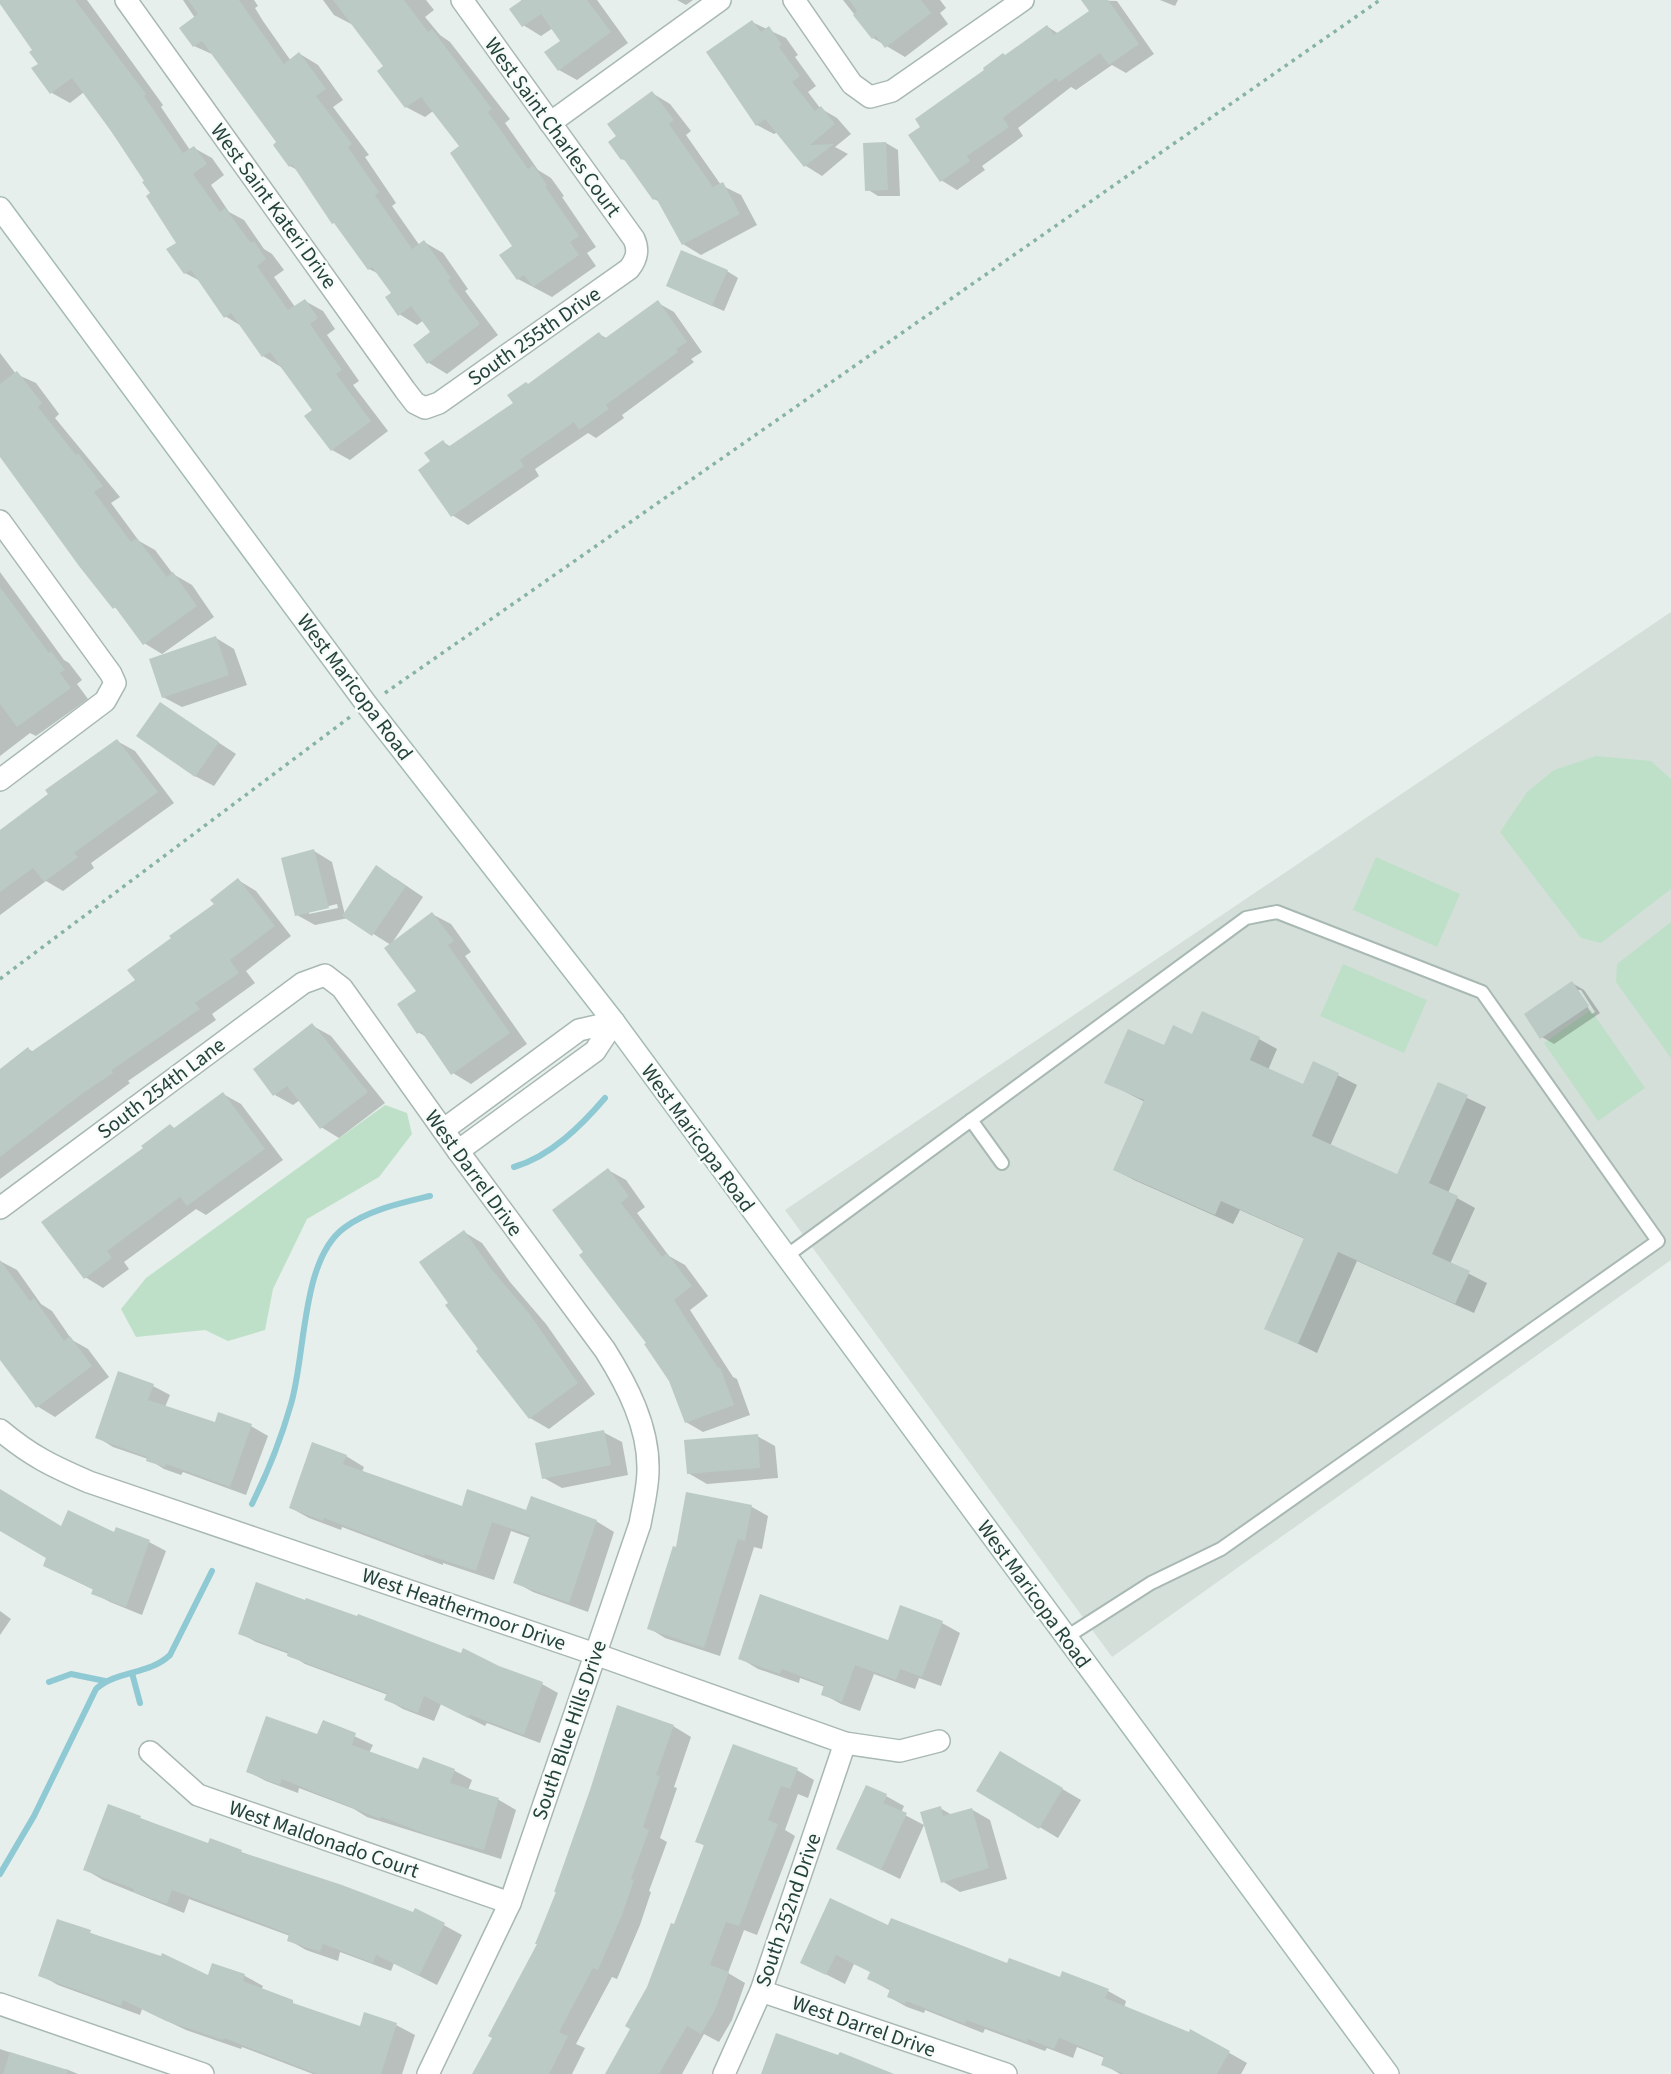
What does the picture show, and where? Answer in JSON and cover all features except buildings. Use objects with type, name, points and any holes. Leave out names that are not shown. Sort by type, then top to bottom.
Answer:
[{"type":"street","name":"West Saint Kateri Drive","points":[[126,0],[405,390],[415,403],[425,408]]},
{"type":"street","name":"West Saint Charles Court","points":[[461,0],[634,239],[637,256]]},
{"type":"street","points":[[550,122],[720,0]]},
{"type":"street","points":[[794,0],[852,84],[870,97],[892,91],[1023,0]]},
{"type":"street","name":"West Maricopa Road","points":[[0,208],[367,705],[614,1022],[1388,2074]]},
{"type":"street","name":"South 255th Drive","points":[[425,408],[439,403],[629,269],[637,256]]},
{"type":"street","points":[[0,521],[115,683],[105,701],[0,779]]},
{"type":"street","name":"West Darrel Drive","points":[[325,975],[342,988],[605,1350],[620,1375]]},
{"type":"street","name":"South 254th Lane","points":[[0,1208],[303,982],[325,975]]},
{"type":"street","points":[[443,1130],[579,1030],[614,1022]]},
{"type":"street","points":[[458,1151],[595,1051],[614,1022]]},
{"type":"street","name":"South Blue Hills Drive","points":[[428,2074],[510,1903],[640,1524],[649,1470],[637,1411],[620,1375]]},
{"type":"street","name":"West Heathermoor Drive","points":[[0,1430],[27,1452],[53,1467],[89,1482],[595,1654],[845,1743],[900,1751],[939,1741]]},
{"type":"street","name":"South 252nd Drive","points":[[724,2074],[761,1991],[845,1743]]},
{"type":"street","name":"West Maldonado Court","points":[[150,1752],[198,1795],[510,1903]]},
{"type":"street","name":"West Darrel Drive","points":[[761,1991],[1006,2074]]},
{"type":"street","points":[[0,2004],[203,2074]]},
{"type":"lane","points":[[785,1257],[1246,918],[1277,912],[1482,992],[1658,1241],[1220,1549],[1151,1583],[1065,1638]]},
{"type":"lane","points":[[971,1120],[1002,1163]]},
{"type":"path","points":[[0,979],[367,705],[1380,0]]},
{"type":"shaded area","points":[[1671,612],[1671,1260],[1112,1657],[785,1210]]},
{"type":"green space","points":[[1596,756],[1651,761],[1671,779],[1671,889],[1601,943],[1581,938],[1500,832],[1527,792],[1554,770]]},
{"type":"green space","points":[[1376,857],[1460,894],[1437,947],[1353,910]]},
{"type":"green space","points":[[1671,922],[1671,1058],[1616,982],[1617,964]]},
{"type":"green space","points":[[1343,964],[1427,1000],[1404,1053],[1320,1016]]},
{"type":"green space","points":[[1591,1010],[1645,1088],[1598,1121],[1544,1043]]},
{"type":"green space","points":[[385,1105],[407,1113],[412,1134],[379,1177],[307,1219],[273,1289],[265,1330],[228,1341],[205,1330],[136,1337],[121,1309],[146,1278]]},
{"type":"waterway","points":[[514,1167],[553,1148],[605,1098]]},
{"type":"waterway","points":[[252,1504],[274,1455],[291,1404],[312,1285],[330,1243],[344,1228],[363,1216],[430,1196]]},
{"type":"waterway","points":[[0,1874],[34,1816],[96,1689],[113,1678],[153,1666],[170,1655],[212,1571]]},
{"type":"waterway","points":[[132,1673],[140,1703]]},
{"type":"waterway","points":[[49,1682],[71,1674],[105,1681]]}]
